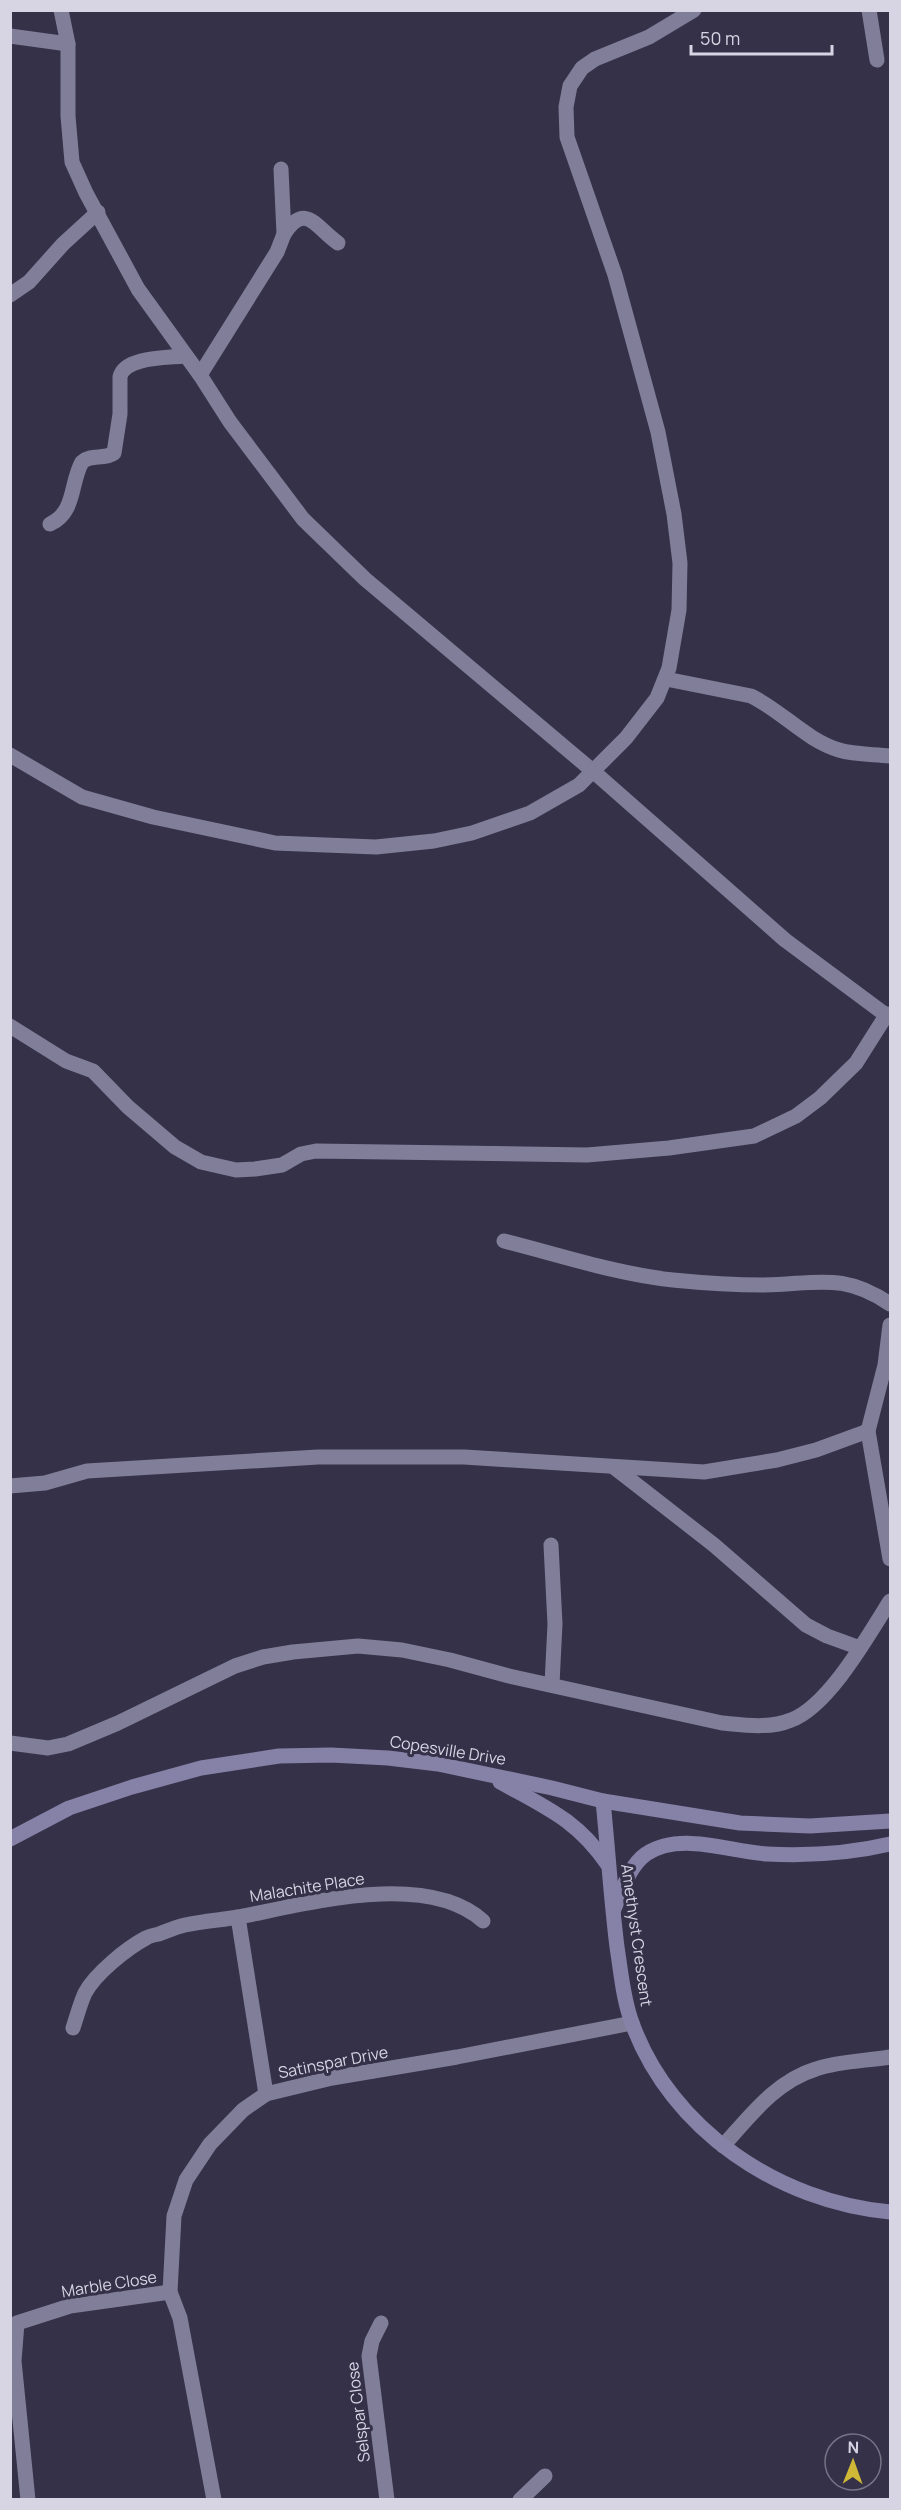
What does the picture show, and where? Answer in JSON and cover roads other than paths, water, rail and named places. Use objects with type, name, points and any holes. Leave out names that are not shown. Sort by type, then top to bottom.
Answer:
[{"type":"street","points":[[10,755],[82,797],[153,817],[275,843],[324,846],[405,845],[471,833],[530,813],[579,785],[594,772],[647,713],[666,679],[679,610],[680,563],[668,478],[658,432],[615,275],[567,136],[566,107],[570,86],[582,68],[595,59],[649,37],[694,10]]},
{"type":"street","points":[[869,10],[877,60]]},
{"type":"street","points":[[10,1026],[66,1060],[93,1071],[128,1107],[175,1147],[201,1162],[236,1170],[282,1165],[301,1154],[316,1151],[587,1155],[669,1148],[754,1136],[796,1116],[820,1098],[856,1063],[889,1016],[785,940],[594,772],[332,549],[303,519],[230,422],[200,375],[184,356],[138,289],[86,193],[72,162],[68,116],[68,44],[61,11]]},
{"type":"street","points":[[10,36],[68,44]]},
{"type":"street","points":[[281,169],[284,234]]},
{"type":"street","points":[[10,294],[29,282],[63,244],[98,212]]},
{"type":"street","points":[[200,375],[278,252],[284,234],[292,223],[300,218],[313,220],[325,234],[338,243]]},
{"type":"street","points":[[50,524],[62,516],[67,509],[82,462],[87,458],[108,456],[114,453],[120,414],[120,377],[123,369],[132,363],[184,356]]},
{"type":"street","points":[[666,679],[751,696],[811,736],[839,750],[891,756]]},
{"type":"street","points":[[504,1241],[633,1273],[671,1280],[738,1284],[824,1281],[858,1286],[891,1305]]},
{"type":"street","points":[[891,1325],[885,1365],[868,1431],[891,1559]]},
{"type":"street","points":[[10,1486],[45,1483],[87,1471],[318,1457],[464,1457],[704,1472],[742,1467],[816,1450],[868,1431]]},
{"type":"street","points":[[615,1468],[721,1550],[806,1624],[826,1636],[860,1648]]},
{"type":"street","points":[[551,1545],[555,1624],[552,1684]]},
{"type":"street","points":[[10,1743],[48,1748],[68,1744],[118,1723],[235,1666],[263,1657],[331,1647],[358,1646],[402,1650],[722,1723],[748,1726],[778,1724],[801,1715],[815,1704],[838,1678],[891,1601]]},
{"type":"street","name":"Copesville Drive","points":[[12,1836],[69,1808],[132,1787],[201,1768],[279,1756],[331,1755],[438,1764],[603,1801],[740,1823],[810,1826],[891,1821]]},
{"type":"street","points":[[484,1773],[559,1814],[594,1844],[610,1866]]},
{"type":"street","name":"Amethyst Crescent","points":[[603,1801],[613,1912],[625,1998],[632,2023],[647,2058],[666,2088],[688,2115],[723,2146],[764,2173],[820,2199],[845,2206],[891,2212]]},
{"type":"street","points":[[613,1912],[636,1864],[650,1852],[668,1845],[687,1844],[767,1854],[845,1851],[891,1844]]},
{"type":"street","name":"Malachite Place","points":[[73,2028],[86,1993],[94,1980],[147,1937],[183,1925],[238,1917],[310,1902],[394,1894],[437,1898],[458,1904],[483,1921]]},
{"type":"street","name":"Malachite Place","points":[[238,1917],[266,2094]]},
{"type":"street","name":"Satinspar Drive","points":[[214,2499],[180,2318],[170,2292],[174,2216],[186,2180],[210,2144],[243,2110],[266,2094],[332,2078],[457,2057],[632,2023]]},
{"type":"street","points":[[723,2146],[771,2094],[801,2074],[838,2064],[891,2057]]},
{"type":"street","name":"Marble Close","points":[[28,2499],[14,2361],[14,2321],[70,2307],[170,2292]]},
{"type":"street","name":"Selspar Close","points":[[381,2323],[372,2341],[369,2356],[387,2499]]},
{"type":"street","points":[[520,2499],[545,2476]]}]
